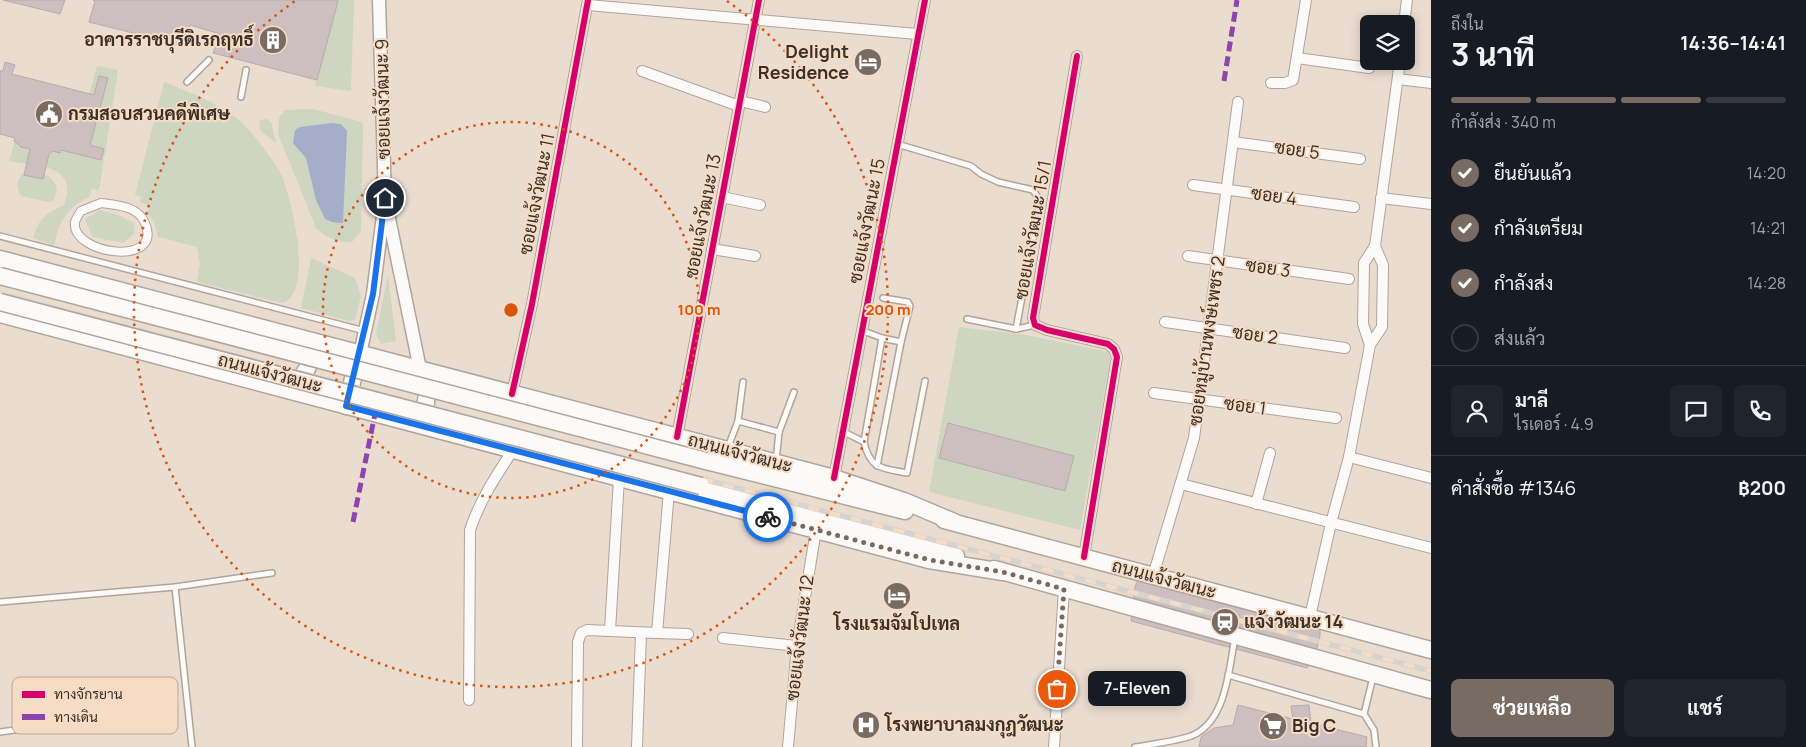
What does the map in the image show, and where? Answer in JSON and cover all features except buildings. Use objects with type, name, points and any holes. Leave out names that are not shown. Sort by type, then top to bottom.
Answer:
[{"type":"main road","name":"ถนนแจ้งวัฒนะ","points":[[0,259],[834,478],[904,501],[954,522]]},
{"type":"main road","name":"ถนนแจ้งวัฒนะ","points":[[0,276],[706,461],[954,522],[1431,650]]},
{"type":"main road","name":"ถนนแจ้งวัฒนะ","points":[[0,302],[930,547],[1003,572],[1431,690]]},
{"type":"main road","name":"ถนนแจ้งวัฒนะ","points":[[0,314],[930,560],[1003,572]]},
{"type":"main road","points":[[280,389],[295,382],[309,366],[310,354],[308,345],[298,337]]},
{"type":"main road","points":[[346,406],[360,354]]},
{"type":"main road","points":[[437,430],[427,417],[427,398],[435,380],[447,377]]},
{"type":"street","name":"ซอยแจ้งวัฒนะ 9","points":[[360,354],[373,294],[385,198],[379,0]]},
{"type":"street","name":"ซอยแจ้งวัฒนะ 13","points":[[677,437],[758,0]]},
{"type":"street","name":"ซอยแจ้งวัฒนะ 15","points":[[834,478],[917,34],[925,0]]},
{"type":"street","points":[[1271,83],[1285,83],[1293,80],[1306,0]]},
{"type":"street","points":[[1405,15],[1407,0]]},
{"type":"street","points":[[588,2],[636,5],[669,12],[755,18],[917,34]]},
{"type":"street","name":"ซอยแจ้งวัฒนะ 11","points":[[512,394],[532,304],[588,2]]},
{"type":"street","name":"ซอยแจ้งวัฒนะ 15/1","points":[[1077,56],[1033,318],[1035,325],[1047,330],[1108,344],[1114,349],[1117,357],[1084,557]]},
{"type":"street","points":[[1297,58],[1360,67]]},
{"type":"street","points":[[1310,618],[1331,523],[1349,457],[1370,345],[1382,327],[1383,265],[1376,246],[1399,70]]},
{"type":"street","points":[[642,71],[739,104],[765,106]]},
{"type":"street","points":[[1398,79],[1431,83]]},
{"type":"street","name":"ซอยหมู่บ้านพงษ์เพชร 2","points":[[1153,576],[1194,438],[1210,328],[1238,102]]},
{"type":"street","name":"ซอย 5","points":[[1233,142],[1360,159]]},
{"type":"street","name":"ซอย 4","points":[[1193,185],[1354,207]]},
{"type":"street","points":[[722,197],[760,206]]},
{"type":"street","name":"ซอยแจ้งวัฒนะ 9","points":[[385,198],[420,369]]},
{"type":"street","points":[[1381,198],[1431,204]]},
{"type":"street","points":[[101,204],[121,205],[136,212],[145,222],[149,236],[146,244],[133,251],[114,252],[83,241],[76,231],[75,221],[81,211],[101,204]]},
{"type":"street","points":[[1370,345],[1363,324],[1364,263],[1376,246]]},
{"type":"street","points":[[712,249],[755,256]]},
{"type":"street","name":"ซอย 3","points":[[1188,256],[1349,279]]},
{"type":"street","name":"ซอย 2","points":[[1165,322],[1345,348]]},
{"type":"street","name":"ซอย 1","points":[[1154,393],[1336,418]]},
{"type":"street","points":[[469,700],[470,530],[476,511],[490,483],[514,450]]},
{"type":"street","points":[[1256,504],[1270,453]]},
{"type":"street","points":[[1349,457],[1431,478]]},
{"type":"street","points":[[610,631],[620,478]]},
{"type":"street","points":[[1181,484],[1431,548]]},
{"type":"street","points":[[657,633],[669,491]]},
{"type":"street","name":"ซอยแจ้งวัฒนะ 12","points":[[788,747],[797,646],[816,530]]},
{"type":"street","points":[[1054,747],[1064,589]]},
{"type":"street","points":[[577,747],[578,642],[581,633],[587,630],[688,634]]},
{"type":"street","points":[[637,747],[642,633]]},
{"type":"street","points":[[723,638],[797,646]]},
{"type":"lane","points":[[187,82],[209,60]]},
{"type":"lane","points":[[241,96],[246,70]]},
{"type":"lane","points":[[897,144],[971,166],[981,174],[998,182],[1031,190],[1038,194],[1040,202],[1016,329]]},
{"type":"lane","points":[[0,236],[365,331]]},
{"type":"lane","points":[[877,466],[901,342],[910,306],[908,302],[883,298]]},
{"type":"lane","points":[[967,319],[1016,329],[1035,325]]},
{"type":"lane","points":[[861,330],[882,338],[901,342]]},
{"type":"lane","points":[[882,338],[864,442],[866,454],[877,466],[907,473],[925,381]]},
{"type":"lane","points":[[728,450],[738,421],[743,382]]},
{"type":"lane","points":[[776,463],[779,432],[794,392]]},
{"type":"lane","points":[[738,421],[779,432]]},
{"type":"lane","points":[[843,432],[864,442]]},
{"type":"lane","points":[[0,602],[175,587],[272,572]]},
{"type":"lane","points":[[175,587],[192,747]]},
{"type":"lane","points":[[1135,747],[1189,737],[1205,726],[1219,706],[1228,675],[1235,637]]},
{"type":"lane","points":[[1364,714],[1374,674]]},
{"type":"lane","points":[[1228,675],[1364,714],[1374,730],[1376,747]]},
{"type":"green space","points":[[334,0],[354,0],[351,91],[315,86],[338,1]]},
{"type":"green space","points":[[97,66],[118,70],[100,185],[98,191],[92,189],[89,197],[81,201],[65,216],[58,229],[54,246],[33,238],[38,225],[44,217],[64,205],[67,192],[66,182],[60,174],[42,166],[9,161],[17,134],[75,146]]},
{"type":"green space","points":[[164,82],[212,103],[239,120],[262,146],[281,174],[294,222],[299,264],[297,282],[292,296],[282,303],[197,282],[200,264],[197,247],[158,237],[154,222],[147,213],[150,206],[140,202],[141,197],[135,195]]},
{"type":"green space","points":[[313,109],[362,122],[361,231],[352,242],[342,242],[333,239],[324,235],[316,228],[278,134],[279,118],[285,110]]},
{"type":"green space","points":[[266,119],[271,122],[276,143],[262,132],[259,126],[260,120]]},
{"type":"green space","points":[[25,172],[41,173],[49,176],[57,189],[54,200],[48,202],[21,196],[17,183]]},
{"type":"green space","points":[[100,210],[121,216],[135,224],[134,234],[123,243],[92,237],[85,219]]},
{"type":"green space","points":[[311,258],[355,278],[361,296],[355,320],[349,321],[301,308]]},
{"type":"green space","points":[[388,275],[396,341],[381,344],[376,334]]},
{"type":"green space","points":[[959,327],[1027,335],[1109,352],[1110,361],[1080,530],[929,492]]},
{"type":"water","points":[[332,123],[341,124],[347,131],[343,223],[325,219],[316,200],[306,158],[293,143],[295,130],[300,127]]},
{"type":"railway","points":[[0,294],[1431,671]]},
{"type":"marked path","points":[[1224,81],[1237,0]]},
{"type":"marked path","points":[[353,522],[375,414]]},
{"type":"cycle path","points":[[512,394],[532,304],[588,0]]},
{"type":"cycle path","points":[[677,437],[759,0]]},
{"type":"cycle path","points":[[834,478],[925,0]]},
{"type":"cycle path","points":[[1077,56],[1033,318],[1035,325],[1047,330],[1108,344],[1114,349],[1117,357],[1084,557]]},
{"type":"way so far","points":[[768,517],[930,560],[1003,572],[1064,589],[1057,689]]},
{"type":"place","name":"อาคารราชบุรีดิเรกฤทธิ์","points":[[273,40]]},
{"type":"place","name":"Delight Residence","points":[[868,62]]},
{"type":"place","name":"กรมสอบสวนคดีพิเศษ","points":[[49,114]]},
{"type":"place","name":"โรงแรมจัมโปเทล","points":[[897,596]]},
{"type":"place","name":"แจ้งวัฒนะ 14","points":[[1225,622]]},
{"type":"place","name":"7-Eleven","points":[[1057,689]]},
{"type":"place","name":"โรงพยาบาลมงกุฎวัฒนะ","points":[[866,725]]},
{"type":"place","name":"Big C","points":[[1273,726]]},
{"type":"route","points":[[385,198],[373,294],[346,406],[768,517]]}]
